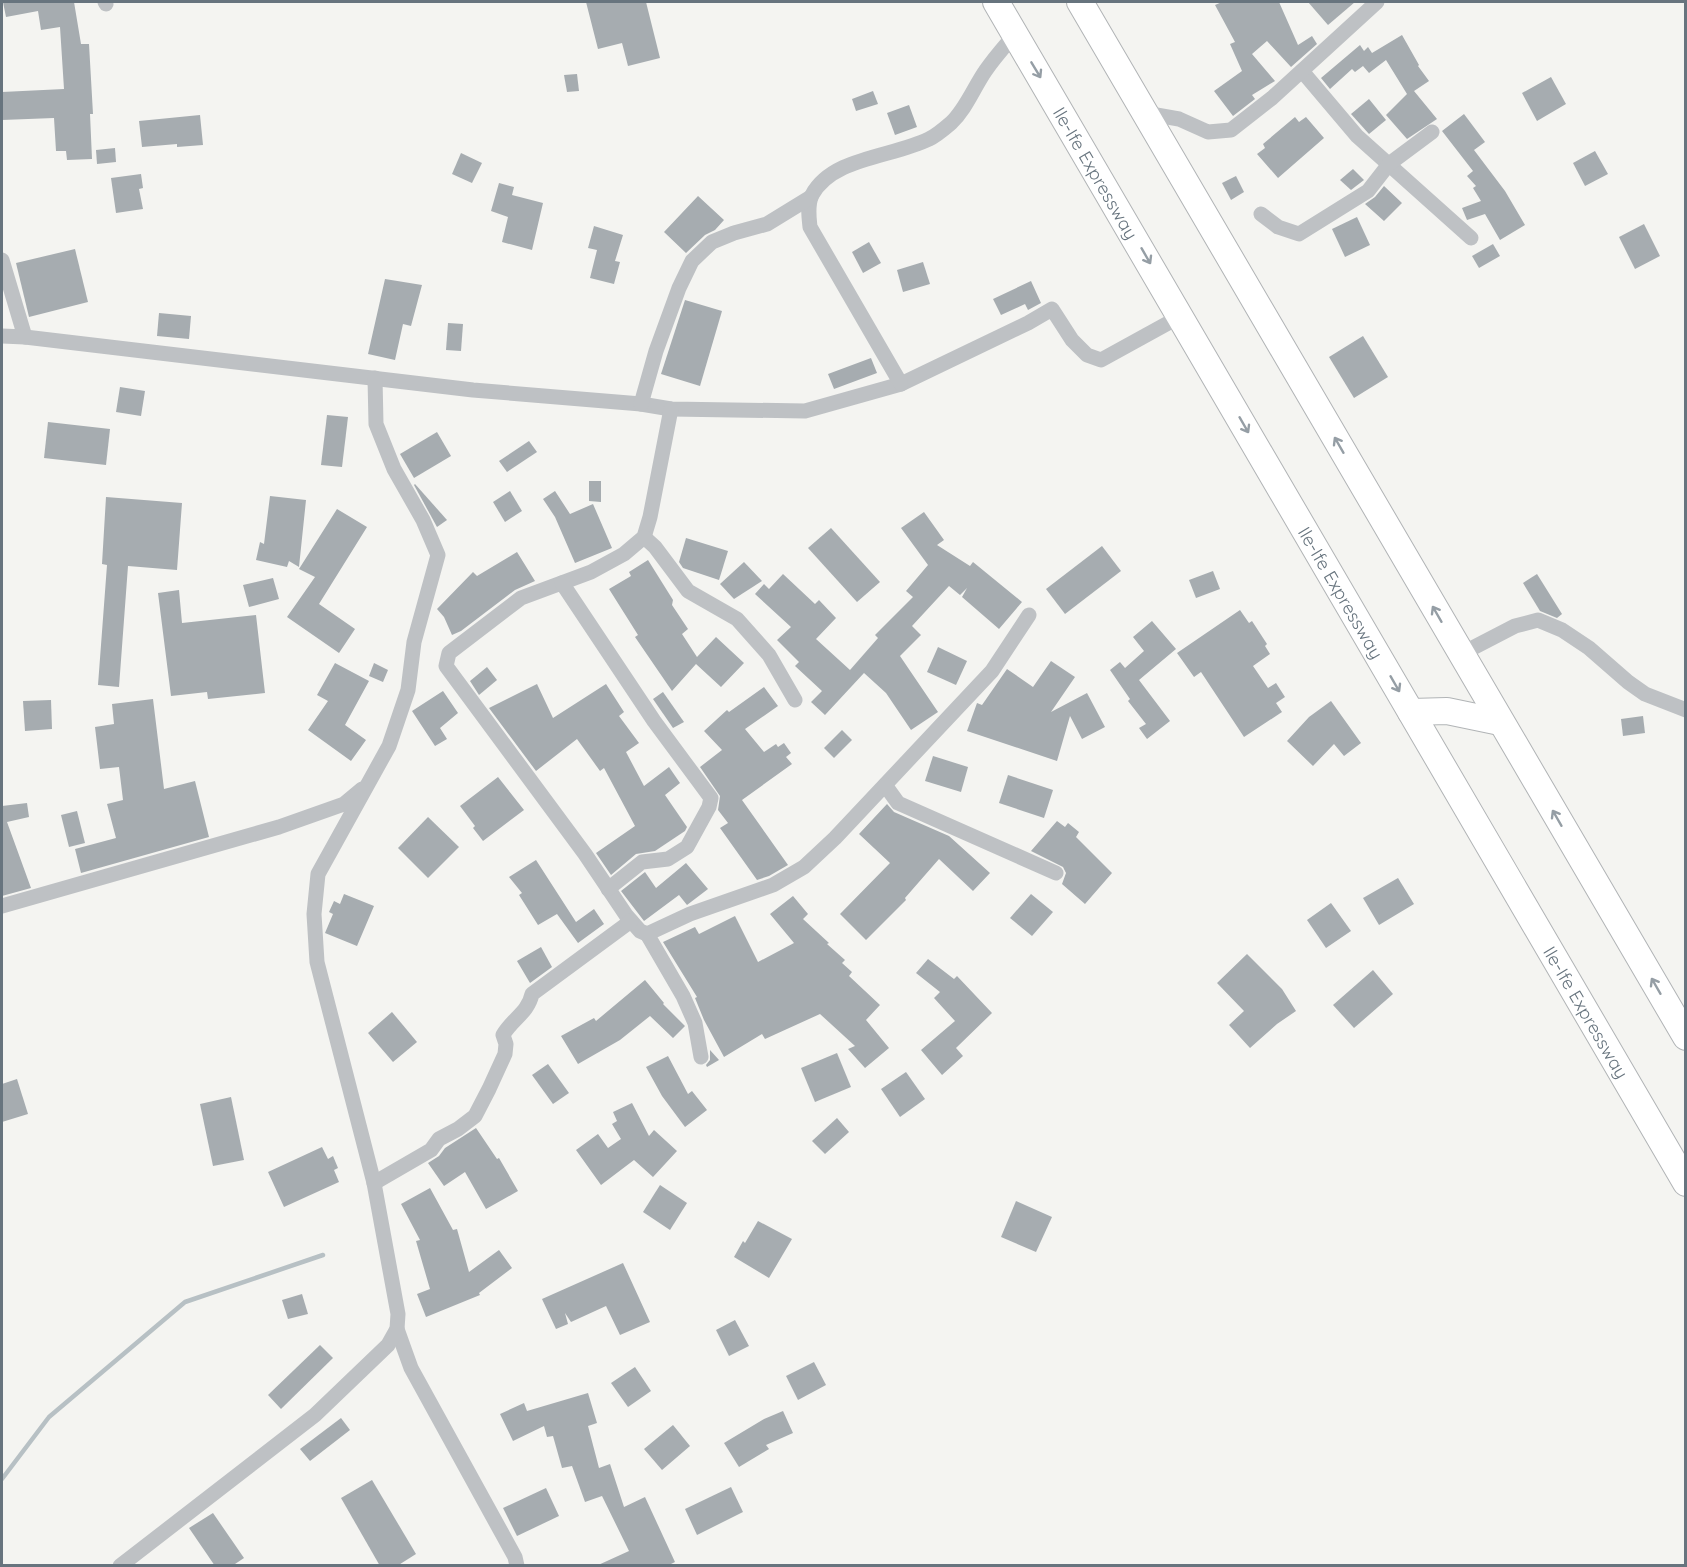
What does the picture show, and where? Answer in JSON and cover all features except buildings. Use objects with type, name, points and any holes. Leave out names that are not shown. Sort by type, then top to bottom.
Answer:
[{"type":"highway","name":"Ile-Ife Expressway","points":[[996,2],[1686,1183]]},
{"type":"highway","points":[[1080,2],[1686,1037]]},
{"type":"highway","points":[[1412,712],[1447,711],[1500,722]]},
{"type":"street","points":[[1145,113],[1179,119],[1208,132],[1231,130],[1272,98],[1377,2]]},
{"type":"street","points":[[902,384],[810,227],[808,211],[811,197],[819,184],[833,173],[862,160],[930,139],[952,122],[986,69],[1015,34]]},
{"type":"street","points":[[1302,71],[1357,136],[1471,238]]},
{"type":"street","points":[[1261,214],[1278,227],[1299,234],[1368,191],[1389,164],[1431,132]]},
{"type":"street","points":[[641,404],[656,351],[679,288],[692,261],[712,243],[734,233],[767,224],[811,197]]},
{"type":"street","points":[[2,260],[25,337]]},
{"type":"street","points":[[2,336],[473,390],[641,404],[671,409],[805,411],[902,384],[1052,309],[1072,340],[1087,355],[1101,360],[1181,316]]},
{"type":"street","points":[[375,378],[376,424],[394,469],[423,520],[438,555],[414,642],[408,690],[389,746],[318,874],[314,914],[317,962],[374,1183],[398,1314],[397,1329],[411,1368],[515,1557],[517,1566]]},
{"type":"street","points":[[671,409],[644,537],[616,558],[591,572],[521,598],[449,653],[446,666],[631,921],[646,934],[683,996],[695,1023],[701,1057]]},
{"type":"street","points":[[644,537],[655,547],[688,591],[737,619],[769,655],[795,700]]},
{"type":"street","points":[[562,583],[654,721],[711,798],[709,807],[687,847],[668,859],[642,862],[608,889]]},
{"type":"street","points":[[646,934],[690,914],[773,885],[804,867],[835,838],[992,671],[1029,615]]},
{"type":"street","points":[[1461,654],[1515,626],[1538,620],[1562,630],[1589,648],[1645,694],[1686,710]]},
{"type":"street","points":[[2,906],[279,827],[344,804],[369,784]]},
{"type":"street","points":[[885,785],[898,803],[1056,873]]},
{"type":"street","points":[[374,1183],[431,1150],[439,1139],[458,1129],[475,1116],[505,1054],[506,1044],[503,1035],[509,1024],[529,1006],[532,994],[631,921]]},
{"type":"street","points":[[120,1566],[315,1415],[388,1345],[397,1329]]},
{"type":"waterway","points":[[2,1479],[49,1417],[185,1302],[323,1255]]}]
